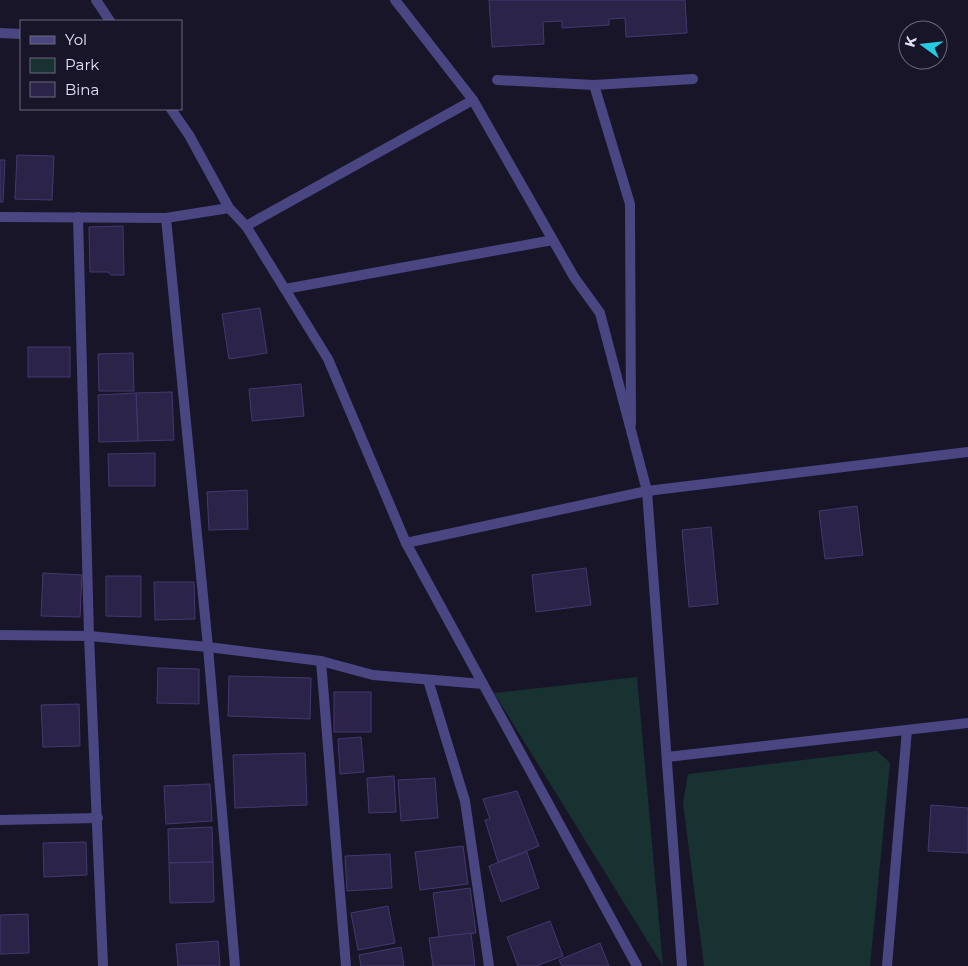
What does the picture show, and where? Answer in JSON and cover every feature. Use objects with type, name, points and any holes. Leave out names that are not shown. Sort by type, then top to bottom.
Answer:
[{"type":"street","points":[[96,0],[109,20]]},
{"type":"street","points":[[395,0],[474,100],[574,277],[600,313],[648,491],[682,966]]},
{"type":"street","points":[[0,33],[20,34]]},
{"type":"street","points":[[497,80],[594,85],[693,79]]},
{"type":"street","points":[[594,85],[630,204],[631,430]]},
{"type":"street","points":[[246,226],[474,100]]},
{"type":"street","points":[[172,110],[190,135],[229,208],[246,226],[328,359],[406,543],[637,966]]},
{"type":"street","points":[[0,217],[166,218],[229,208]]},
{"type":"street","points":[[78,217],[89,636],[103,966]]},
{"type":"street","points":[[166,218],[208,647],[235,966]]},
{"type":"street","points":[[284,289],[553,240]]},
{"type":"street","points":[[406,543],[648,491],[968,452]]},
{"type":"street","points":[[0,635],[89,636],[208,647],[321,661],[373,675],[483,684]]},
{"type":"street","points":[[321,661],[346,966]]},
{"type":"street","points":[[428,680],[465,801],[489,966]]},
{"type":"street","points":[[667,757],[968,723]]},
{"type":"street","points":[[887,966],[907,730]]},
{"type":"street","points":[[0,820],[98,818]]},
{"type":"green space","points":[[637,677],[663,966],[494,693]]},
{"type":"green space","points":[[877,751],[890,763],[870,966],[704,966],[683,803],[688,774]]},
{"type":"building","points":[[489,0],[685,0],[687,33],[626,37],[625,18],[609,19],[609,25],[562,28],[562,21],[543,22],[544,44],[492,47]]},
{"type":"building","points":[[17,155],[54,156],[52,200],[15,199]]},
{"type":"building","points":[[0,160],[5,160],[3,202],[0,202]]},
{"type":"building","points":[[123,226],[124,275],[111,275],[108,272],[90,272],[89,227]]},
{"type":"building","points":[[260,308],[267,353],[229,359],[222,314]]},
{"type":"building","points":[[28,347],[70,347],[70,377],[28,377]]},
{"type":"building","points":[[133,353],[134,391],[99,391],[98,354]]},
{"type":"building","points":[[301,384],[304,416],[252,421],[249,389]]},
{"type":"building","points":[[172,392],[174,440],[138,441],[136,393]]},
{"type":"building","points":[[136,393],[138,441],[99,442],[98,395]]},
{"type":"building","points":[[155,453],[155,486],[109,486],[108,454]]},
{"type":"building","points":[[247,490],[248,529],[209,530],[207,492]]},
{"type":"building","points":[[857,506],[863,555],[825,559],[819,511]]},
{"type":"building","points":[[711,527],[718,604],[689,607],[682,530]]},
{"type":"building","points":[[586,568],[591,605],[536,612],[532,575]]},
{"type":"building","points":[[43,573],[82,575],[80,617],[41,616]]},
{"type":"building","points":[[106,576],[141,576],[141,617],[106,616]]},
{"type":"building","points":[[154,582],[194,582],[195,619],[155,620]]},
{"type":"building","points":[[158,668],[199,669],[199,704],[157,703]]},
{"type":"building","points":[[229,676],[311,678],[310,719],[228,716]]},
{"type":"building","points":[[334,692],[371,692],[371,732],[334,732]]},
{"type":"building","points":[[79,704],[80,746],[43,747],[41,705]]},
{"type":"building","points":[[361,737],[364,772],[340,774],[338,739]]},
{"type":"building","points":[[305,753],[307,805],[235,808],[233,755]]},
{"type":"building","points":[[394,776],[396,812],[369,813],[367,778]]},
{"type":"building","points":[[435,778],[438,818],[401,821],[398,780]]},
{"type":"building","points":[[210,784],[212,821],[166,824],[164,786]]},
{"type":"building","points":[[517,791],[539,846],[498,862],[485,820],[490,819],[483,799]]},
{"type":"building","points":[[931,805],[968,808],[968,853],[928,851]]},
{"type":"building","points":[[212,827],[213,862],[169,863],[168,829]]},
{"type":"building","points":[[86,842],[87,875],[44,877],[43,843]]},
{"type":"building","points":[[463,846],[468,884],[420,890],[415,852]]},
{"type":"building","points":[[527,852],[539,888],[501,902],[489,866]]},
{"type":"building","points":[[390,854],[392,888],[347,891],[345,856]]},
{"type":"building","points":[[213,862],[214,902],[170,903],[169,863]]},
{"type":"building","points":[[470,888],[476,933],[439,937],[433,893]]},
{"type":"building","points":[[388,906],[395,943],[358,950],[351,913]]},
{"type":"building","points":[[28,914],[29,953],[0,954],[0,915]]},
{"type":"building","points":[[550,921],[563,956],[536,966],[518,966],[507,937]]},
{"type":"building","points":[[471,933],[475,966],[433,966],[429,938]]},
{"type":"building","points":[[218,941],[220,966],[178,966],[176,944]]},
{"type":"building","points":[[600,943],[609,966],[562,966],[559,960]]},
{"type":"building","points":[[401,947],[404,966],[361,966],[359,955]]}]
